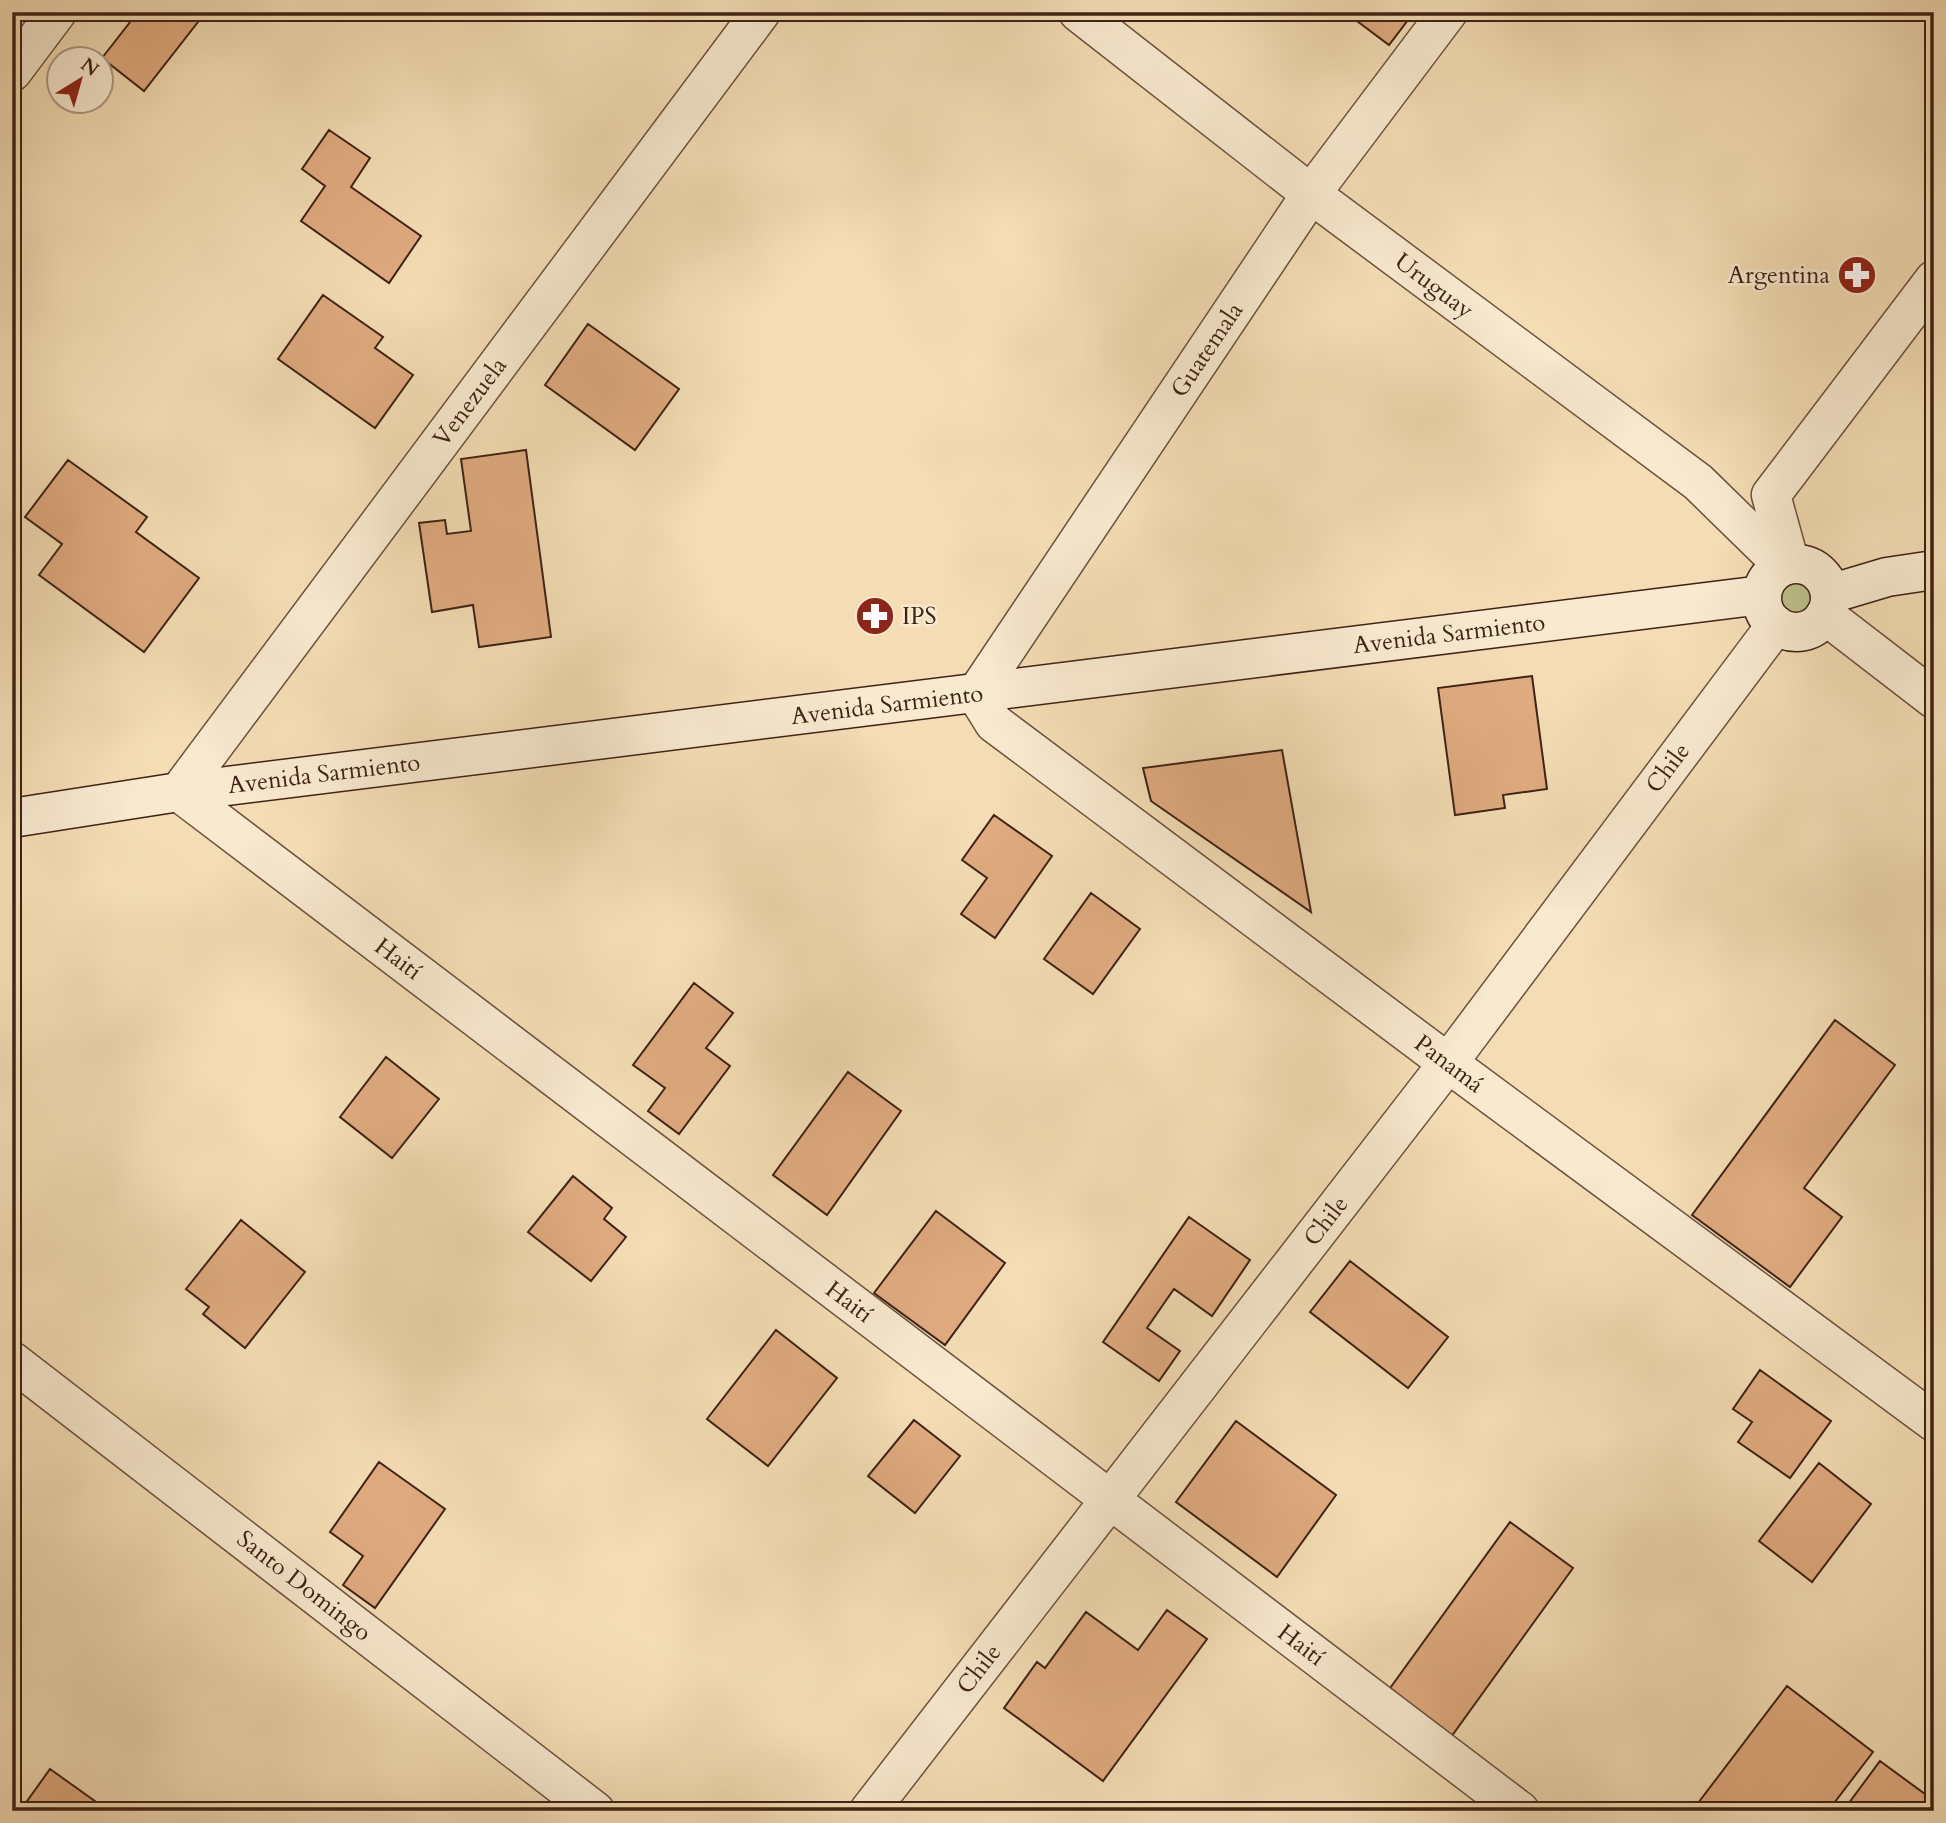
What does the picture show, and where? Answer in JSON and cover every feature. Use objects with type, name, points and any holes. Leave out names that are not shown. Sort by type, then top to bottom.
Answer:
[{"type":"street","points":[[12,72],[57,12]]},
{"type":"street","name":"Venezuela","points":[[179,792],[761,12]]},
{"type":"street","name":"Uruguay","points":[[1078,12],[1311,194],[1698,482],[1778,588]]},
{"type":"street","name":"Guatemala","points":[[976,694],[1311,194],[1448,12]]},
{"type":"street","points":[[1934,280],[1770,495],[1784,629],[1803,631],[1812,628],[1827,604],[1886,577],[1934,570]]},
{"type":"street","points":[[1778,588],[1812,568],[1826,583],[1827,604],[1934,699]]},
{"type":"street","name":"Avenida Sarmiento","points":[[12,818],[179,792],[976,694],[1778,588]]},
{"type":"street","name":"Chile","points":[[869,1811],[1448,1063],[1778,588]]},
{"type":"street","name":"Panamá","points":[[976,694],[994,723],[1934,1422]]},
{"type":"street","name":"Haití","points":[[179,792],[1520,1811]]},
{"type":"street","name":"Santo Domingo","points":[[12,1361],[595,1811]]},
{"type":"green space","points":[[1802,569],[1810,572],[1823,587],[1812,622],[1798,626],[1784,624],[1768,593],[1771,585]]},
{"type":"building","points":[[138,12],[205,13],[144,91],[116,69],[116,46],[111,46]]},
{"type":"building","points":[[1345,12],[1414,12],[1389,45]]},
{"type":"building","points":[[329,130],[370,158],[351,187],[421,236],[389,283],[301,221],[325,186],[302,169]]},
{"type":"building","points":[[323,295],[383,337],[375,348],[413,375],[375,428],[278,359]]},
{"type":"building","points":[[588,324],[679,389],[635,450],[545,385]]},
{"type":"building","points":[[526,450],[551,637],[479,647],[473,605],[432,612],[419,523],[445,520],[447,534],[471,531],[461,459]]},
{"type":"building","points":[[68,460],[147,517],[136,532],[199,578],[144,652],[39,575],[62,544],[25,517]]},
{"type":"building","points":[[1532,676],[1547,789],[1503,795],[1505,808],[1455,815],[1438,688]]},
{"type":"building","points":[[1282,750],[1311,912],[1151,801],[1143,768]]},
{"type":"building","points":[[994,815],[1052,856],[995,938],[961,914],[987,878],[962,860]]},
{"type":"building","points":[[1091,893],[1140,929],[1093,994],[1044,959]]},
{"type":"building","points":[[694,983],[733,1013],[706,1048],[730,1066],[679,1134],[648,1111],[665,1088],[633,1065]]},
{"type":"building","points":[[1835,1020],[1895,1065],[1804,1188],[1842,1217],[1790,1287],[1692,1215]]},
{"type":"building","points":[[386,1057],[439,1099],[392,1158],[340,1117]]},
{"type":"building","points":[[848,1072],[901,1111],[827,1215],[773,1175]]},
{"type":"building","points":[[573,1176],[612,1208],[604,1219],[626,1237],[591,1281],[528,1232]]},
{"type":"building","points":[[936,1211],[1005,1263],[945,1345],[874,1293]]},
{"type":"building","points":[[1189,1217],[1250,1260],[1212,1316],[1174,1289],[1147,1328],[1180,1351],[1159,1381],[1103,1342]]},
{"type":"building","points":[[241,1220],[305,1272],[245,1348],[203,1314],[209,1307],[186,1289]]},
{"type":"building","points":[[1350,1261],[1448,1337],[1408,1388],[1310,1312]]},
{"type":"building","points":[[776,1330],[837,1378],[768,1466],[707,1419]]},
{"type":"building","points":[[1760,1370],[1831,1421],[1790,1478],[1738,1442],[1752,1422],[1733,1409]]},
{"type":"building","points":[[914,1420],[960,1456],[915,1513],[868,1476]]},
{"type":"building","points":[[1236,1421],[1336,1495],[1277,1577],[1176,1502]]},
{"type":"building","points":[[379,1462],[445,1509],[375,1608],[343,1585],[363,1556],[330,1532]]},
{"type":"building","points":[[1819,1463],[1871,1504],[1812,1582],[1759,1541]]},
{"type":"building","points":[[1510,1522],[1573,1568],[1451,1737],[1388,1691]]},
{"type":"building","points":[[1167,1610],[1207,1639],[1103,1781],[1004,1708],[1037,1662],[1045,1668],[1086,1612],[1138,1650]]},
{"type":"building","points":[[1787,1686],[1873,1752],[1828,1811],[1692,1811]]},
{"type":"building","points":[[1880,1761],[1929,1797],[1918,1811],[1843,1811]]},
{"type":"building","points":[[50,1769],[99,1804],[94,1811],[20,1811]]},
{"type":"place","name":"Argentina","points":[[1857,275]]},
{"type":"place","name":"IPS","points":[[875,616]]}]
